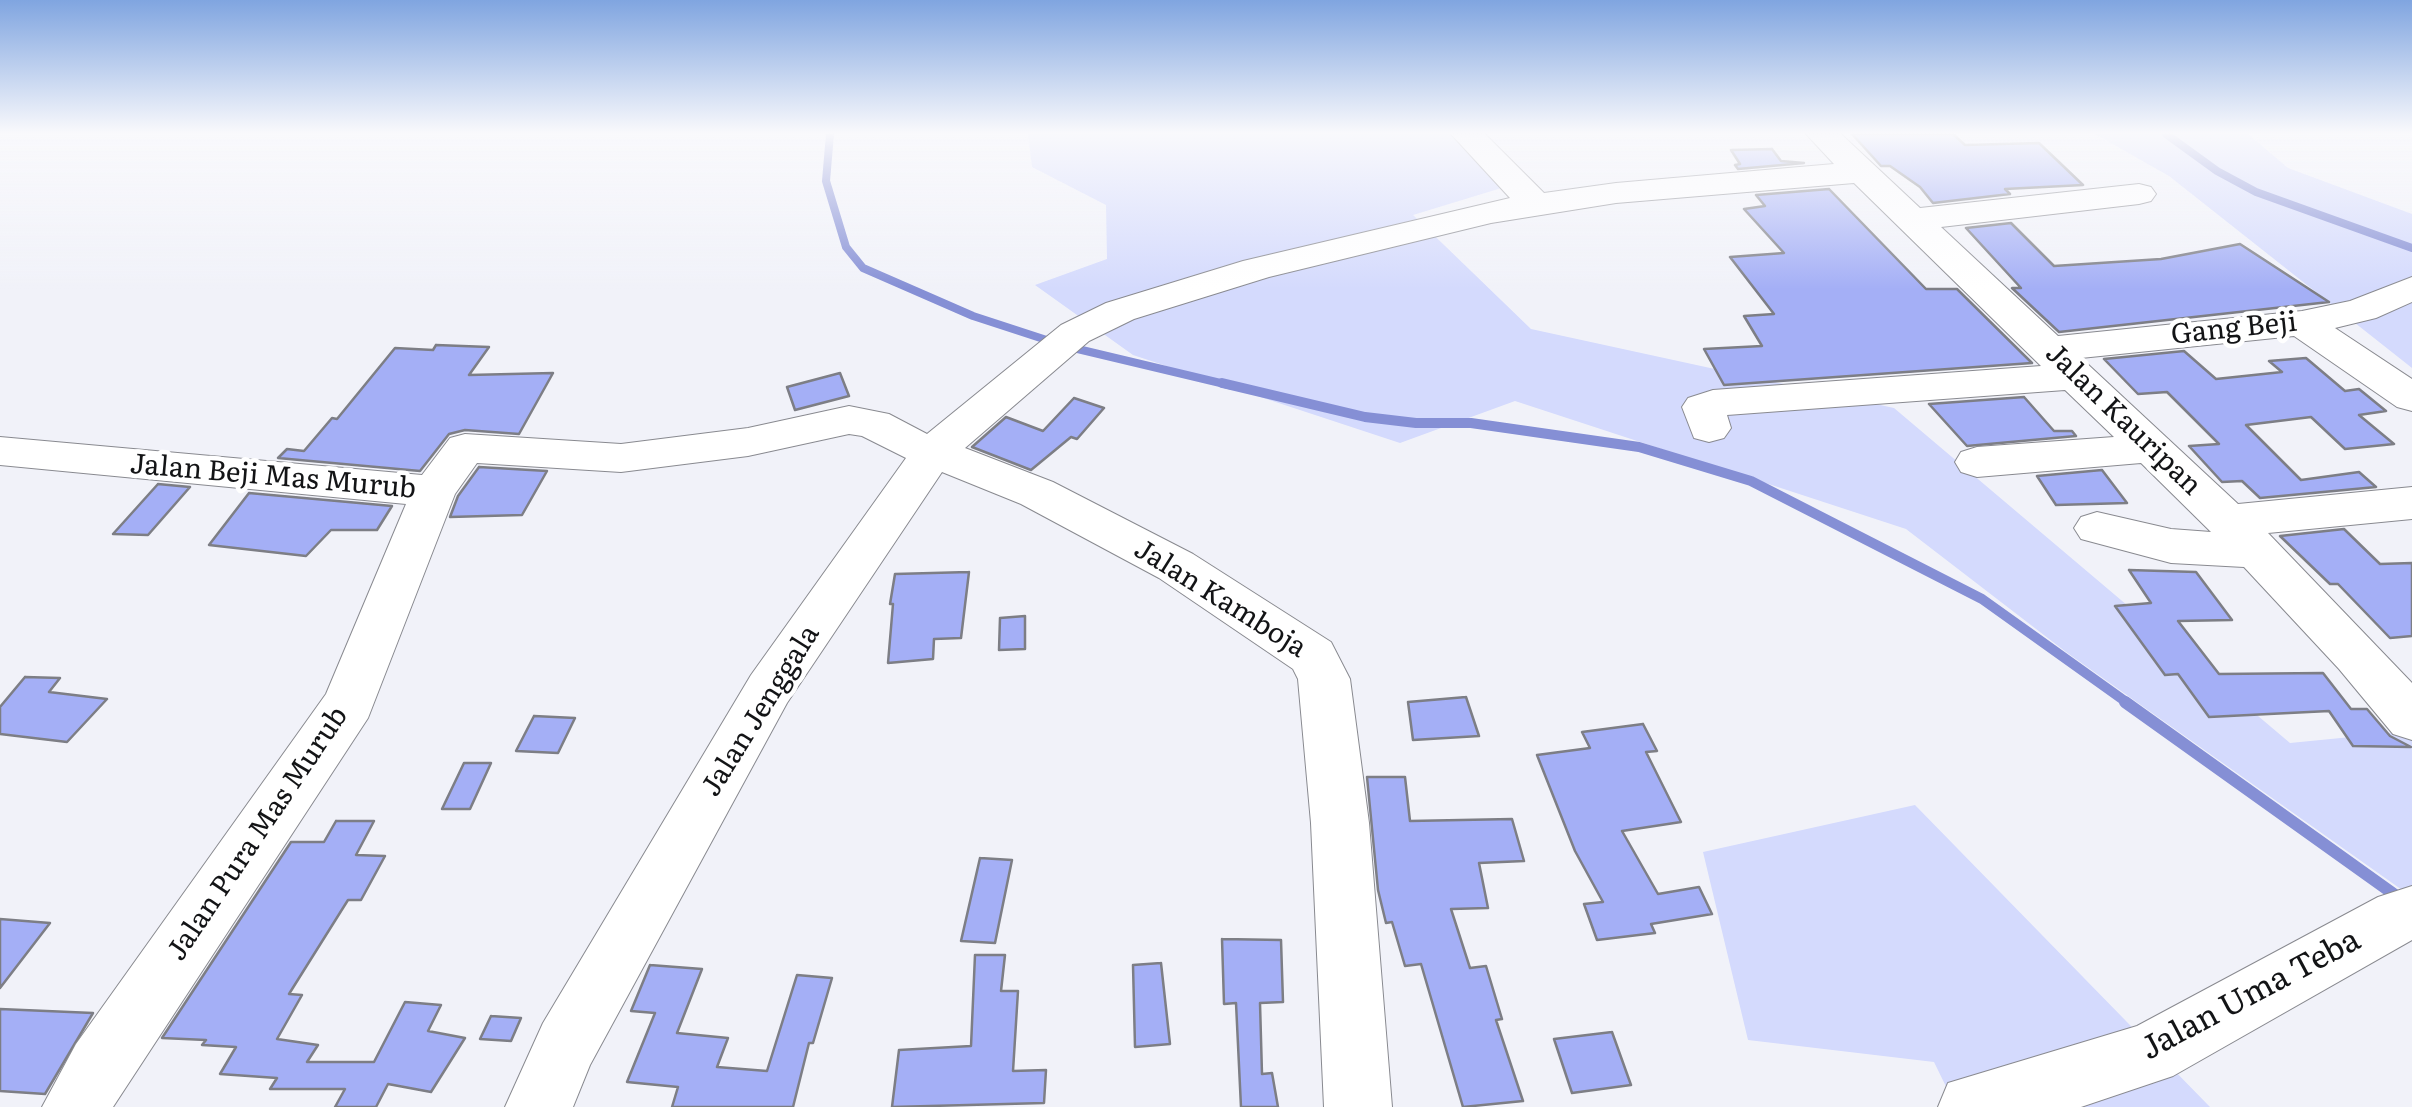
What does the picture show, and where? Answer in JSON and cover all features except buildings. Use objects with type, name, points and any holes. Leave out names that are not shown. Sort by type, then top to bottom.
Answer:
[{"type":"street","points":[[1517,186],[1536,205]]},
{"type":"street","name":"Jalan Jenggala","points":[[539,1107],[566,1044],[769,689],[932,452],[1059,346],[1120,311],[1256,269],[1491,212],[1616,193],[1702,186]]},
{"type":"street","name":"Jalan Kauripan","points":[[1878,186],[2242,536],[2412,719]]},
{"type":"street","points":[[1914,219],[2139,194]]},
{"type":"street","name":"Gang Beji","points":[[1710,428],[1703,408],[1713,403],[2064,362],[2302,323],[2362,310],[2412,288]]},
{"type":"street","points":[[2302,323],[2412,398]]},
{"type":"street","name":"Jalan Beji Mas Murub","points":[[0,451],[434,491],[465,448],[621,458],[748,442],[850,420],[874,424],[891,436],[932,452]]},
{"type":"street","points":[[1978,462],[2151,448]]},
{"type":"street","name":"Jalan Kamboja","points":[[932,452],[1037,494],[1159,557],[1313,656],[1324,679],[1340,823],[1358,1107]]},
{"type":"street","name":"Jalan Pura Mas Murub","points":[[76,1107],[99,1067],[349,703],[397,575],[434,491]]},
{"type":"street","points":[[2097,528],[2171,546],[2412,502]]},
{"type":"street","name":"Jalan Uma Teba","points":[[1972,1107],[2150,1054],[2406,914]]},
{"type":"shaded area","points":[[1068,186],[1508,186],[1413,215],[1531,329],[1894,408],[2290,743],[2412,731],[2412,897],[2066,652],[1906,529],[1515,401],[1400,443],[1133,355],[1035,285],[1107,259],[1106,205]]},
{"type":"shaded area","points":[[2181,186],[2336,186],[2412,214],[2412,368]]},
{"type":"shaded area","points":[[1915,805],[2210,1107],[1956,1107],[1934,1062],[1748,1040],[1703,852]]},
{"type":"waterway","points":[[827,186],[846,247],[863,268],[973,316],[1065,346],[1233,386]]},
{"type":"waterway","points":[[2244,186],[2412,248]]},
{"type":"waterway","points":[[1222,383],[1365,417],[1416,423],[1471,423],[1639,447],[1751,481],[1982,599],[2129,704]]},
{"type":"waterway","points":[[2125,702],[2412,907]]}]
